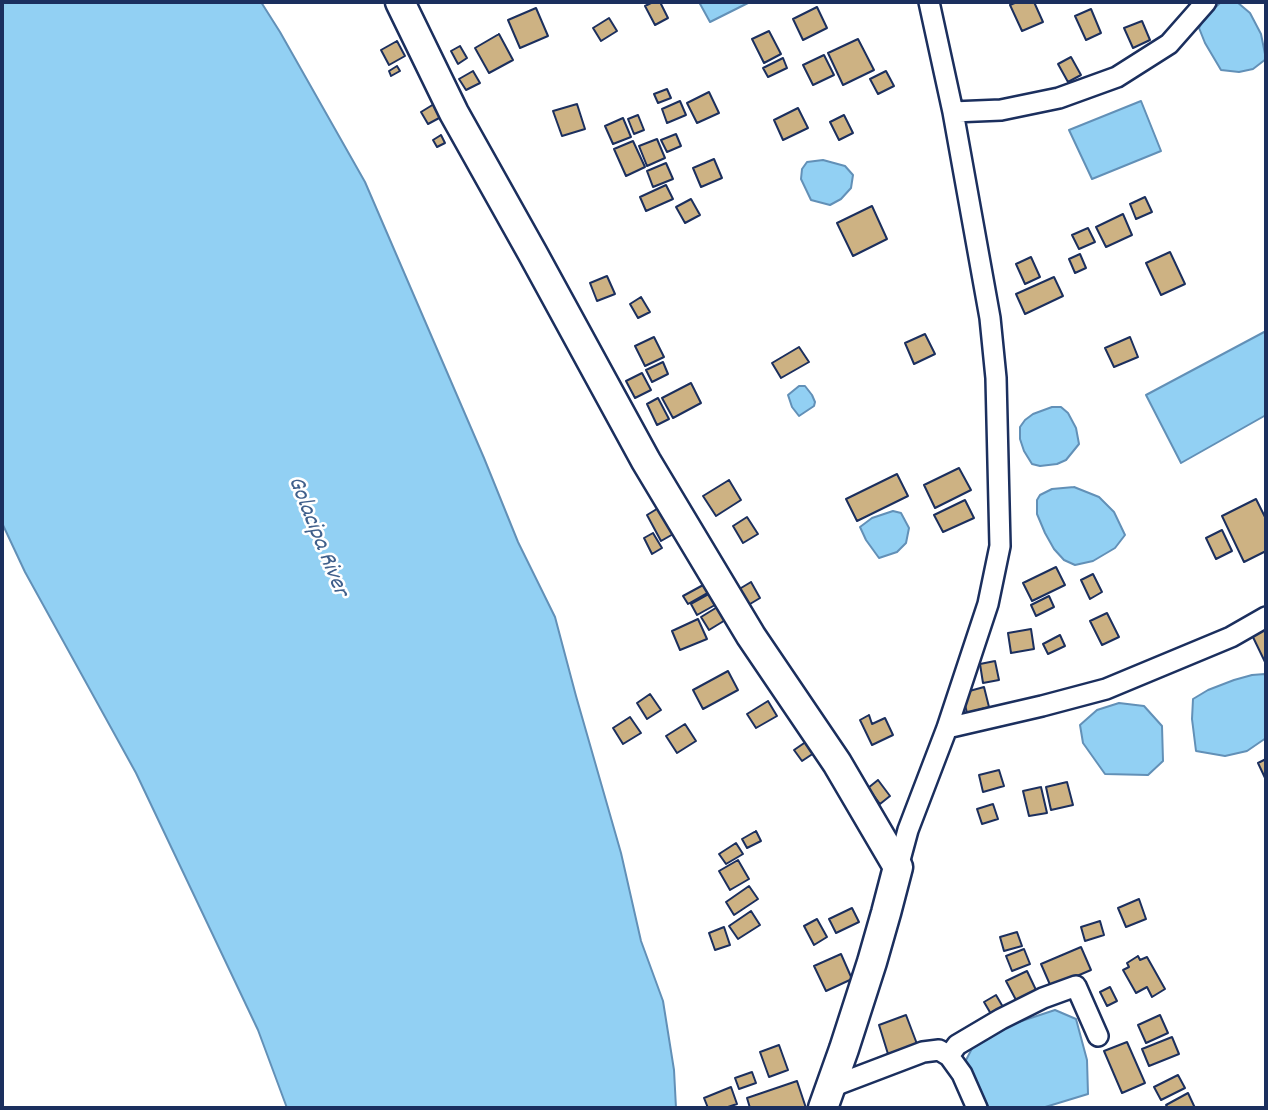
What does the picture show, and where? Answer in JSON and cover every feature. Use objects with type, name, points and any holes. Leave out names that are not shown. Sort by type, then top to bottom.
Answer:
[{"type":"street","points":[[400,2],[454,113],[646,461],[751,636],[837,763],[898,867]]},
{"type":"street","points":[[827,1098],[875,950],[908,830],[947,728],[988,604],[1000,546],[996,378],[990,317],[953,112],[929,2]]},
{"type":"street","points":[[953,112],[1002,110],[1059,98],[1117,77],[1169,44],[1206,2]]},
{"type":"street","points":[[947,728],[1106,689],[1231,637],[1266,617]]},
{"type":"street","points":[[949,1056],[957,1045],[1001,1018],[1076,986],[1098,1037]]},
{"type":"street","points":[[827,1098],[923,1052],[939,1050],[949,1056],[962,1073],[977,1108]]},
{"type":"water","name":"Golacipa River","points":[[2,2],[261,2],[280,32],[365,182],[518,542],[555,617],[621,853],[641,941],[663,1001],[674,1070],[676,1108],[287,1108],[258,1030],[136,773],[25,572],[2,523]]},
{"type":"water","points":[[699,2],[750,2],[710,22]]},
{"type":"water","points":[[1221,2],[1237,2],[1250,13],[1261,34],[1266,59],[1253,69],[1239,72],[1221,70],[1205,43],[1199,28],[1204,18]]},
{"type":"water","points":[[1141,101],[1161,151],[1092,179],[1069,130]]},
{"type":"water","points":[[823,160],[845,166],[853,175],[851,188],[841,199],[830,205],[811,200],[801,179],[802,169],[807,162]]},
{"type":"water","points":[[1266,331],[1266,415],[1181,463],[1146,395]]},
{"type":"water","points":[[799,386],[805,386],[815,402],[814,406],[799,416],[788,395]]},
{"type":"water","points":[[1052,407],[1061,407],[1068,413],[1076,428],[1079,444],[1066,460],[1057,464],[1032,464],[1020,439],[1020,427],[1033,414]]},
{"type":"water","points":[[1074,487],[1099,497],[1114,512],[1125,535],[1115,548],[1093,561],[1075,565],[1064,560],[1054,549],[1037,514],[1037,500],[1040,495],[1052,489]]},
{"type":"water","points":[[893,511],[901,513],[909,528],[906,543],[897,552],[879,558],[860,527],[872,518]]},
{"type":"water","points":[[1265,674],[1266,738],[1247,751],[1225,756],[1196,751],[1192,719],[1193,699],[1234,680]]},
{"type":"water","points":[[1119,703],[1144,706],[1162,726],[1163,761],[1148,775],[1105,774],[1083,743],[1080,725],[1097,710]]},
{"type":"water","points":[[1055,1010],[1076,1019],[1087,1060],[1088,1094],[1042,1108],[989,1108],[965,1062],[979,1035]]},
{"type":"building","points":[[660,2],[668,18],[655,25],[645,6]]},
{"type":"building","points":[[1017,2],[1034,2],[1043,22],[1022,31],[1010,5]]},
{"type":"building","points":[[817,7],[827,28],[803,40],[793,19]]},
{"type":"building","points":[[536,8],[548,36],[520,48],[508,20]]},
{"type":"building","points":[[1091,9],[1101,33],[1086,40],[1075,16]]},
{"type":"building","points":[[609,18],[617,31],[601,41],[593,28]]},
{"type":"building","points":[[1142,21],[1150,40],[1133,48],[1124,28]]},
{"type":"building","points":[[769,31],[781,54],[764,63],[752,39]]},
{"type":"building","points":[[499,34],[513,60],[489,73],[475,48]]},
{"type":"building","points":[[858,39],[874,70],[843,85],[828,53]]},
{"type":"building","points":[[397,41],[405,56],[389,65],[381,50]]},
{"type":"building","points":[[460,46],[467,58],[458,64],[451,51]]},
{"type":"building","points":[[824,55],[834,75],[813,85],[803,65]]},
{"type":"building","points":[[1071,57],[1081,75],[1068,82],[1058,64]]},
{"type":"building","points":[[783,58],[787,68],[768,77],[763,68]]},
{"type":"building","points":[[397,66],[400,71],[391,76],[389,71]]},
{"type":"building","points":[[473,71],[480,83],[466,90],[459,79]]},
{"type":"building","points":[[886,71],[894,86],[878,94],[870,79]]},
{"type":"building","points":[[667,89],[671,98],[658,103],[654,94]]},
{"type":"building","points":[[709,92],[719,113],[697,123],[687,103]]},
{"type":"building","points":[[680,101],[686,115],[667,123],[662,109]]},
{"type":"building","points":[[434,104],[441,117],[428,124],[421,112]]},
{"type":"building","points":[[577,104],[585,129],[562,136],[553,111]]},
{"type":"building","points":[[798,108],[808,128],[783,140],[774,120]]},
{"type":"building","points":[[638,115],[644,130],[634,134],[628,119]]},
{"type":"building","points":[[844,115],[853,133],[839,140],[830,122]]},
{"type":"building","points":[[623,118],[631,137],[613,144],[605,126]]},
{"type":"building","points":[[676,134],[681,146],[667,152],[661,140]]},
{"type":"building","points":[[441,135],[445,143],[437,147],[433,140]]},
{"type":"building","points":[[657,139],[665,158],[647,166],[639,146]]},
{"type":"building","points":[[633,141],[645,167],[626,176],[614,149]]},
{"type":"building","points":[[714,159],[722,178],[701,187],[693,168]]},
{"type":"building","points":[[666,163],[673,179],[653,187],[647,171]]},
{"type":"building","points":[[666,185],[673,199],[646,211],[640,197]]},
{"type":"building","points":[[1145,197],[1152,212],[1136,219],[1130,204]]},
{"type":"building","points":[[691,199],[700,215],[685,223],[676,207]]},
{"type":"building","points":[[872,206],[887,239],[853,256],[837,223]]},
{"type":"building","points":[[1123,214],[1132,235],[1106,247],[1096,227]]},
{"type":"building","points":[[1088,228],[1095,242],[1079,249],[1072,235]]},
{"type":"building","points":[[1170,252],[1185,284],[1161,295],[1146,263]]},
{"type":"building","points":[[1080,254],[1086,268],[1075,273],[1069,259]]},
{"type":"building","points":[[1031,257],[1040,277],[1025,284],[1016,264]]},
{"type":"building","points":[[607,276],[615,294],[597,301],[590,283]]},
{"type":"building","points":[[1054,277],[1063,296],[1025,314],[1016,294]]},
{"type":"building","points":[[641,297],[650,312],[638,318],[630,304]]},
{"type":"building","points":[[925,334],[935,354],[914,364],[905,343]]},
{"type":"building","points":[[654,337],[664,357],[645,366],[635,346]]},
{"type":"building","points":[[1130,337],[1138,357],[1114,367],[1105,348]]},
{"type":"building","points":[[799,347],[809,362],[781,378],[772,363]]},
{"type":"building","points":[[663,362],[668,374],[652,382],[646,370]]},
{"type":"building","points":[[642,373],[651,390],[635,398],[626,381]]},
{"type":"building","points":[[691,383],[701,403],[673,418],[662,398]]},
{"type":"building","points":[[658,398],[669,419],[657,425],[647,404]]},
{"type":"building","points":[[959,468],[971,490],[935,508],[924,485]]},
{"type":"building","points":[[897,474],[908,496],[857,521],[846,499]]},
{"type":"building","points":[[729,480],[741,500],[716,516],[703,496]]},
{"type":"building","points":[[1256,499],[1266,519],[1266,551],[1244,562],[1222,516]]},
{"type":"building","points":[[965,500],[974,518],[943,532],[934,515]]},
{"type":"building","points":[[660,507],[675,533],[661,541],[647,515]]},
{"type":"building","points":[[747,517],[758,534],[743,543],[733,526]]},
{"type":"building","points":[[1222,530],[1232,551],[1216,559],[1206,538]]},
{"type":"building","points":[[653,533],[662,548],[652,554],[644,538]]},
{"type":"building","points":[[1056,567],[1065,585],[1032,601],[1023,583]]},
{"type":"building","points":[[1093,574],[1102,592],[1090,599],[1081,580]]},
{"type":"building","points":[[751,582],[760,598],[745,607],[736,591]]},
{"type":"building","points":[[705,584],[709,592],[688,604],[683,596]]},
{"type":"building","points":[[709,594],[715,605],[697,615],[691,604]]},
{"type":"building","points":[[1049,596],[1054,607],[1036,616],[1031,605]]},
{"type":"building","points":[[719,606],[727,619],[709,630],[701,617]]},
{"type":"building","points":[[1107,613],[1119,637],[1102,645],[1090,621]]},
{"type":"building","points":[[698,619],[707,639],[680,650],[672,631]]},
{"type":"building","points":[[1266,626],[1266,661],[1265,662],[1251,633]]},
{"type":"building","points":[[1031,629],[1034,649],[1011,653],[1008,633]]},
{"type":"building","points":[[1060,635],[1065,646],[1048,654],[1043,644]]},
{"type":"building","points":[[995,661],[999,680],[983,683],[980,664]]},
{"type":"building","points":[[728,671],[738,690],[703,709],[693,690]]},
{"type":"building","points":[[984,687],[989,707],[967,713],[962,693]]},
{"type":"building","points":[[650,694],[661,710],[647,719],[637,703]]},
{"type":"building","points":[[768,701],[777,716],[756,728],[747,714]]},
{"type":"building","points":[[869,715],[872,724],[885,718],[893,735],[872,745],[860,720]]},
{"type":"building","points":[[630,717],[641,733],[623,744],[613,728]]},
{"type":"building","points":[[685,724],[696,741],[677,753],[666,736]]},
{"type":"building","points":[[810,739],[817,751],[802,761],[794,750]]},
{"type":"building","points":[[1266,759],[1266,780],[1258,763]]},
{"type":"building","points":[[999,770],[1004,786],[983,792],[979,775]]},
{"type":"building","points":[[878,780],[890,796],[880,804],[868,788]]},
{"type":"building","points":[[1067,782],[1073,805],[1051,810],[1046,787]]},
{"type":"building","points":[[1041,787],[1047,813],[1029,816],[1023,791]]},
{"type":"building","points":[[993,804],[998,819],[982,824],[977,809]]},
{"type":"building","points":[[756,831],[761,841],[747,848],[742,839]]},
{"type":"building","points":[[736,843],[743,854],[726,864],[719,854]]},
{"type":"building","points":[[738,860],[749,879],[730,890],[719,871]]},
{"type":"building","points":[[749,886],[758,899],[734,915],[726,902]]},
{"type":"building","points":[[1139,899],[1146,919],[1126,927],[1118,908]]},
{"type":"building","points":[[852,908],[859,922],[836,933],[829,919]]},
{"type":"building","points":[[751,911],[760,925],[738,939],[729,926]]},
{"type":"building","points":[[817,919],[827,937],[814,945],[804,926]]},
{"type":"building","points":[[1100,921],[1104,935],[1085,941],[1081,927]]},
{"type":"building","points":[[724,927],[730,945],[715,950],[709,933]]},
{"type":"building","points":[[1017,932],[1022,946],[1004,951],[1000,937]]},
{"type":"building","points":[[1081,947],[1091,970],[1051,987],[1041,964]]},
{"type":"building","points":[[1024,949],[1030,964],[1012,971],[1006,956]]},
{"type":"building","points":[[841,954],[852,979],[826,991],[814,966]]},
{"type":"building","points":[[1138,956],[1140,960],[1147,957],[1165,989],[1152,997],[1147,987],[1136,993],[1123,970],[1129,967],[1127,963]]},
{"type":"building","points":[[1027,971],[1036,990],[1016,1000],[1006,981]]},
{"type":"building","points":[[1110,987],[1117,1001],[1107,1006],[1100,992]]},
{"type":"building","points":[[996,995],[1003,1007],[991,1014],[984,1002]]},
{"type":"building","points":[[906,1015],[917,1044],[888,1054],[879,1025]]},
{"type":"building","points":[[1160,1015],[1168,1033],[1146,1043],[1138,1025]]},
{"type":"building","points":[[1172,1037],[1179,1054],[1149,1066],[1142,1049]]},
{"type":"building","points":[[1127,1042],[1145,1083],[1122,1093],[1104,1051]]},
{"type":"building","points":[[779,1045],[788,1070],[769,1077],[760,1052]]},
{"type":"building","points":[[752,1072],[756,1083],[739,1089],[735,1078]]},
{"type":"building","points":[[1178,1075],[1185,1088],[1161,1100],[1154,1087]]},
{"type":"building","points":[[797,1081],[806,1108],[750,1108],[747,1098]]},
{"type":"building","points":[[731,1087],[737,1104],[725,1108],[708,1108],[704,1098]]},
{"type":"building","points":[[1188,1093],[1195,1108],[1168,1108],[1166,1105]]}]
